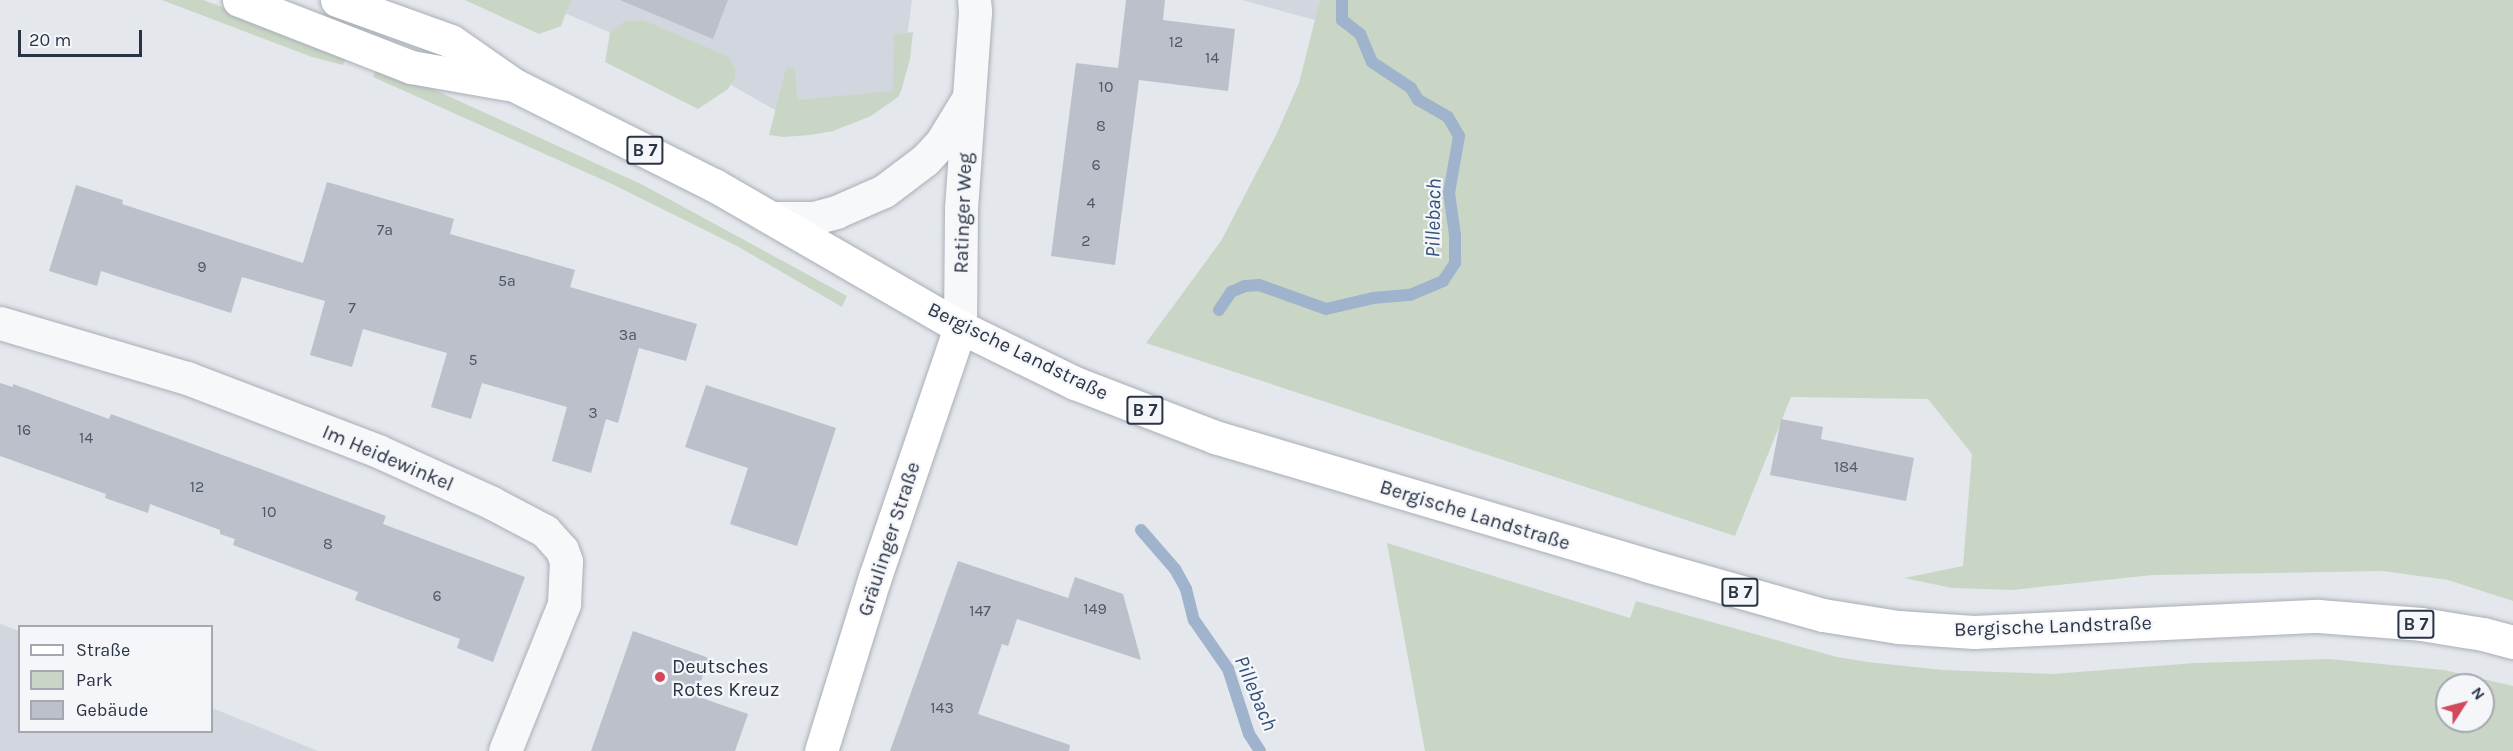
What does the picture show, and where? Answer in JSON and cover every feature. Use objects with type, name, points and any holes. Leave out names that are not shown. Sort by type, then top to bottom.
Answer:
[{"type":"main road","name":"Bergische Landstraße","points":[[239,0],[411,67],[514,85]]},
{"type":"main road","name":"Bergische Landstraße","points":[[337,0],[451,41],[514,85],[693,174],[774,218],[960,327],[1075,383],[1215,437],[1646,566],[1823,615],[1898,627],[1974,632],[2318,616],[2421,624],[2483,634],[2513,642]]},
{"type":"main road","name":"Gräulinger Straße","points":[[821,751],[875,577],[960,327]]},
{"type":"street","name":"Ratinger Weg","points":[[960,327],[961,208],[974,0]]},
{"type":"street","name":"Ratinger Weg","points":[[774,218],[825,215],[884,191],[925,160],[941,143],[969,98]]},
{"type":"street","name":"Im Heidewinkel","points":[[0,323],[187,378],[378,451],[492,503],[545,531],[558,545],[566,561],[564,604],[505,751]]},
{"type":"shaded area","points":[[563,0],[912,0],[908,31],[894,94],[775,110],[731,85],[560,11]]},
{"type":"shaded area","points":[[1242,0],[1320,0],[1315,20]]},
{"type":"shaded area","points":[[0,624],[18,631],[18,733],[213,733],[213,708],[318,751],[0,751]]},
{"type":"green space","points":[[162,0],[203,0],[348,53],[343,65],[312,57]]},
{"type":"green space","points":[[465,0],[571,0],[561,26],[539,34]]},
{"type":"green space","points":[[1320,0],[2513,0],[2513,601],[2448,580],[2383,571],[2153,575],[2012,590],[1952,588],[1904,578],[1963,566],[1972,454],[1928,399],[1791,397],[1735,536],[1146,343],[1221,241],[1277,133],[1299,83]]},
{"type":"green space","points":[[643,20],[729,57],[735,69],[735,78],[728,89],[698,109],[605,62],[610,33],[624,22]]},
{"type":"green space","points":[[913,32],[910,59],[898,97],[871,116],[833,131],[784,137],[769,135],[786,69],[790,67],[795,69],[797,100],[893,91],[894,35]]},
{"type":"green space","points":[[378,64],[643,185],[847,296],[842,307],[737,246],[612,184],[373,77]]},
{"type":"green space","points":[[1387,543],[1630,618],[1636,601],[1837,657],[1868,662],[1942,670],[2052,674],[2195,663],[2329,659],[2444,670],[2457,673],[2435,673],[2435,733],[2495,733],[2495,682],[2513,686],[2513,751],[1425,751]]},
{"type":"building","points":[[620,0],[728,0],[713,39]]},
{"type":"building","points":[[1126,0],[1165,0],[1163,20],[1235,29],[1228,91],[1139,80],[1115,265],[1051,256],[1076,63],[1118,68]]},
{"type":"building","points":[[327,182],[454,219],[450,234],[575,270],[570,287],[697,324],[686,361],[639,348],[618,423],[606,419],[591,473],[552,461],[567,407],[482,383],[471,419],[431,407],[447,353],[363,329],[352,367],[310,355],[325,301],[242,277],[231,313],[101,271],[97,286],[49,271],[76,185],[123,200],[122,204],[303,263]]},
{"type":"building","points":[[0,383],[13,387],[13,384],[109,419],[111,414],[261,469],[386,516],[383,524],[525,577],[493,662],[457,648],[460,639],[355,600],[358,592],[233,545],[235,539],[220,534],[220,530],[150,504],[148,513],[105,498],[106,494],[0,456]]},
{"type":"building","points":[[706,385],[836,428],[797,546],[730,524],[748,468],[685,447]]},
{"type":"building","points":[[1781,419],[1823,427],[1821,439],[1914,458],[1906,501],[1770,475]]},
{"type":"building","points":[[958,561],[1068,598],[1075,577],[1123,594],[1141,660],[1017,619],[1008,646],[1002,644],[978,714],[1070,745],[1069,751],[890,751]]},
{"type":"building","name":"Deutsches Rotes Kreuz","points":[[633,631],[709,658],[696,696],[748,714],[735,751],[591,751]]},
{"type":"waterway","name":"Pillebach","points":[[1219,310],[1231,292],[1245,286],[1259,285],[1326,309],[1373,298],[1410,295],[1443,281],[1455,263],[1455,235],[1449,193],[1459,136],[1448,117],[1418,100],[1411,88],[1372,62],[1360,34],[1342,20],[1342,0]]},
{"type":"waterway","name":"Pillebach","points":[[1141,530],[1175,569],[1186,589],[1194,620],[1228,669],[1249,734],[1260,751]]},
{"type":"place","name":"Deutsches Rotes Kreuz","points":[[660,677]]}]
